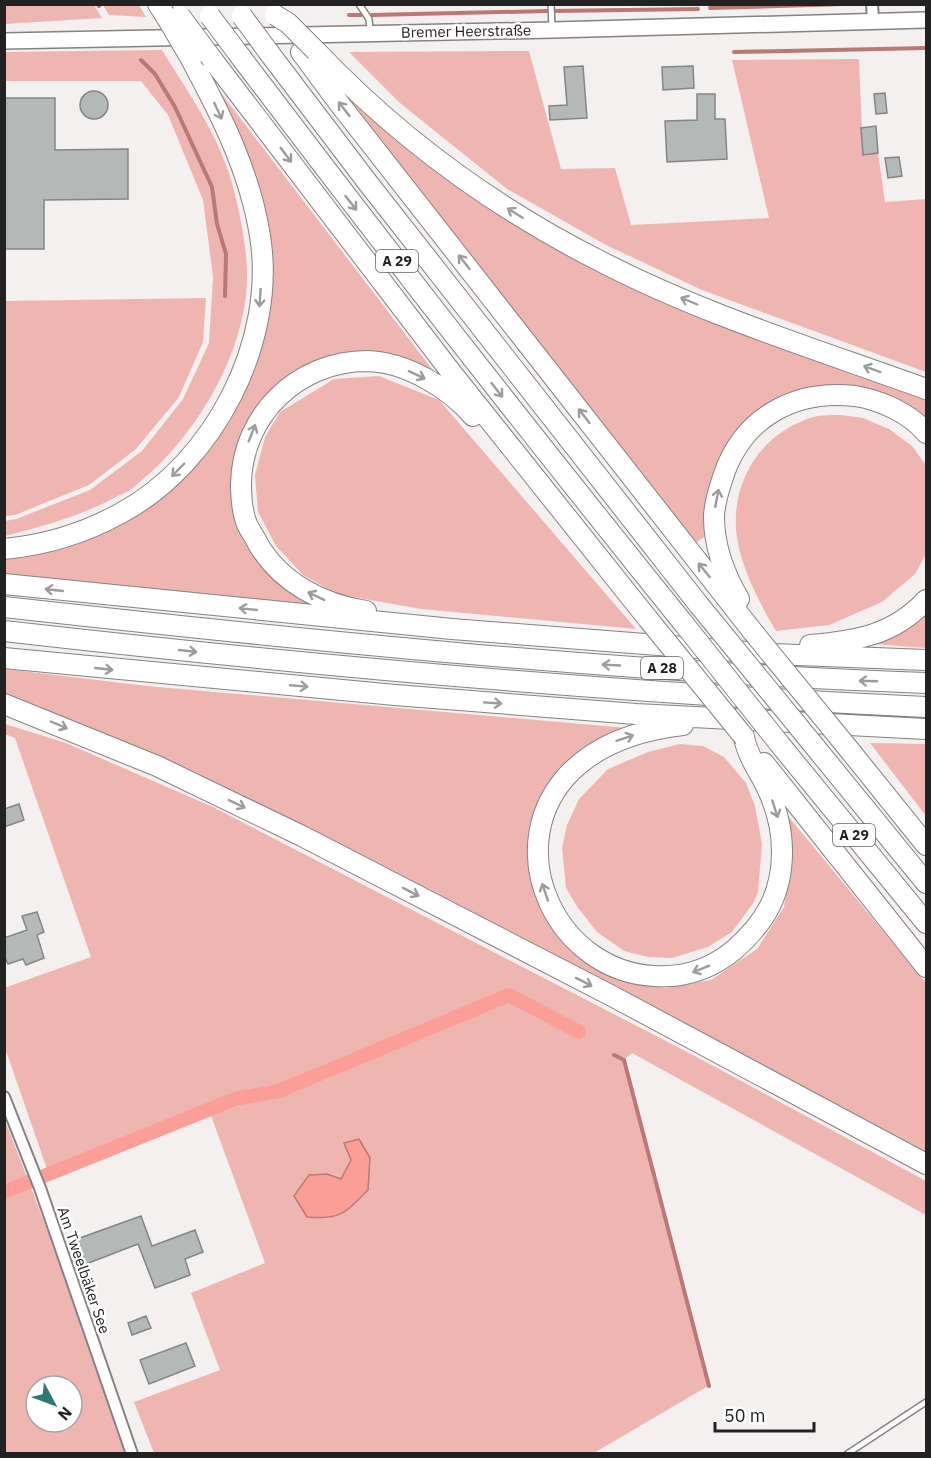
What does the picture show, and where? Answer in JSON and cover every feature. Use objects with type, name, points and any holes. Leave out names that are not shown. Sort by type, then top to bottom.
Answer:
[{"type":"highway","name":"A 29","points":[[206,10],[348,198],[549,456],[782,747],[927,923]]},
{"type":"highway","name":"A 29","points":[[238,10],[383,202],[699,605],[927,883]]},
{"type":"highway","points":[[272,10],[288,23],[309,51],[352,120],[753,632],[927,845]]},
{"type":"highway","points":[[4,549],[32,546],[82,532],[123,513],[168,480],[189,459],[210,431],[236,386],[252,347],[260,310],[262,276],[261,238],[253,198],[240,159],[169,11]]},
{"type":"highway","points":[[169,11],[212,59],[451,372],[927,967]]},
{"type":"highway","points":[[309,51],[426,151],[467,182],[554,236],[607,265],[705,308],[927,389]]},
{"type":"highway","points":[[452,629],[439,620],[362,610],[323,600],[301,589],[280,572],[262,550],[247,523],[241,498],[241,470],[245,449],[257,421],[283,391],[320,371],[340,364],[367,361],[392,365],[441,388],[465,407],[523,474],[541,486]]},
{"type":"highway","points":[[753,632],[740,600],[728,579],[720,556],[714,516],[727,464],[741,441],[758,422],[778,408],[803,398],[834,394],[868,398],[890,407],[927,434]]},
{"type":"highway","points":[[4,584],[452,629],[773,654],[927,660]]},
{"type":"highway","points":[[773,654],[799,646],[852,641],[878,633],[915,612],[927,600]]},
{"type":"highway","name":"A 28","points":[[4,607],[258,635],[588,664],[927,683]]},
{"type":"highway","name":"A 28","points":[[4,631],[400,672],[927,707]]},
{"type":"highway","points":[[4,658],[395,695],[715,719],[927,729]]},
{"type":"highway","points":[[4,704],[157,766],[302,836],[612,996],[927,1164]]},
{"type":"highway","points":[[715,719],[702,726],[681,725],[622,738],[597,750],[564,779],[552,798],[543,816],[538,845],[543,888],[553,913],[568,935],[585,951],[618,969],[640,975],[670,977],[699,971],[724,958],[760,923],[772,904],[781,879],[782,850],[779,822],[774,805],[746,749],[744,737]]},
{"type":"main road","name":"Bremer Heerstraße","points":[[4,41],[553,30],[873,12],[927,20]]},
{"type":"street","name":"Am Tweelbäker See","points":[[4,1097],[40,1188],[132,1454]]},
{"type":"lane","points":[[359,4],[369,19],[370,33]]},
{"type":"lane","points":[[551,4],[553,30]]},
{"type":"lane","points":[[847,1454],[927,1402]]},
{"type":"shaded area","points":[[5,4],[94,5],[102,18],[5,24]]},
{"type":"shaded area","points":[[103,5],[139,5],[146,17],[109,15]]},
{"type":"shaded area","points":[[162,50],[208,125],[229,173],[243,234],[247,271],[245,301],[239,331],[229,361],[198,418],[179,443],[133,488],[76,515],[5,536],[5,521],[16,519],[90,490],[142,451],[183,399],[209,343],[213,277],[203,200],[168,115],[141,81],[5,81],[5,52]]},
{"type":"shaded area","points":[[529,51],[561,169],[615,168],[631,225],[769,218],[732,60],[859,59],[863,154],[878,153],[885,202],[926,199],[926,372],[702,290],[606,245],[507,189],[400,103],[349,52]]},
{"type":"shaded area","points":[[205,72],[435,373],[369,354],[264,402],[250,418],[238,447],[233,499],[315,606],[104,587],[5,574],[5,557],[100,531],[217,435],[269,274]]},
{"type":"shaded area","points":[[341,89],[471,194],[874,379],[926,399],[926,421],[884,396],[857,387],[835,385],[815,387],[775,400],[742,426],[729,443],[711,481],[705,514],[707,535],[694,544]]},
{"type":"shaded area","points":[[206,298],[203,342],[179,397],[136,449],[89,485],[15,515],[5,516],[5,301]]},
{"type":"shaded area","points":[[379,376],[439,400],[636,629],[421,609],[337,594],[303,575],[276,546],[258,512],[255,475],[265,437],[280,412],[334,379]]},
{"type":"shaded area","points":[[841,415],[863,418],[889,429],[912,446],[925,464],[926,554],[915,574],[882,602],[829,625],[776,631],[752,586],[739,549],[736,518],[738,499],[752,463],[778,435],[813,417]]},
{"type":"shaded area","points":[[926,612],[926,648],[873,644],[903,631]]},
{"type":"shaded area","points":[[5,669],[147,686],[628,728],[572,761],[530,860],[535,890],[545,915],[565,943],[588,963],[617,978],[665,988],[711,980],[757,949],[784,907],[792,847],[788,816],[926,983],[926,1156],[303,827],[106,734],[5,698]]},
{"type":"shaded area","points":[[5,724],[66,743],[213,807],[695,1056],[926,1181],[926,1215],[632,1053],[624,1060],[708,1386],[594,1453],[154,1453],[134,1402],[220,1370],[191,1293],[265,1263],[210,1113],[271,1097],[270,1089],[235,1094],[48,1172],[5,1048],[4,988],[91,957],[15,738],[5,734]],"holes":[[[351,1160],[326,1219],[327,1174],[341,1179]]]},
{"type":"shaded area","points":[[870,743],[926,744],[926,816]]},
{"type":"shaded area","points":[[680,744],[703,746],[724,757],[746,783],[755,806],[762,844],[758,892],[754,902],[732,932],[708,947],[672,958],[648,957],[624,951],[597,932],[578,908],[566,888],[562,848],[567,825],[579,799],[608,769],[648,752]]},
{"type":"shaded area","points":[[4,1118],[54,1247],[128,1453],[5,1453]]},
{"type":"shaded area","points":[[359,1139],[370,1158],[368,1190],[342,1213],[328,1217],[307,1217],[294,1196],[309,1175],[327,1174],[341,1179],[351,1160],[344,1143]]},
{"type":"building","points":[[583,66],[587,118],[550,120],[549,106],[567,105],[564,67]]},
{"type":"building","points":[[693,66],[694,88],[663,90],[662,67]]},
{"type":"building","points":[[94,91],[104,95],[108,105],[104,115],[94,119],[84,115],[80,105],[84,95]]},
{"type":"building","points":[[885,93],[887,113],[876,114],[874,94]]},
{"type":"building","points":[[697,94],[715,94],[715,119],[725,119],[727,159],[667,162],[665,121],[697,120]]},
{"type":"building","points":[[4,98],[55,98],[55,150],[128,149],[128,199],[44,200],[44,249],[4,249]]},
{"type":"building","points":[[876,126],[878,153],[863,155],[861,128]]},
{"type":"building","points":[[899,157],[902,176],[888,178],[885,158]]},
{"type":"building","points":[[19,804],[24,820],[4,827],[4,809]]},
{"type":"building","points":[[37,912],[44,932],[37,935],[44,958],[26,965],[23,959],[8,964],[4,955],[4,938],[27,930],[22,916]]},
{"type":"building","points":[[141,1216],[152,1246],[195,1230],[203,1252],[185,1259],[190,1275],[155,1288],[138,1244],[86,1264],[77,1239]]},
{"type":"building","points":[[146,1316],[151,1328],[132,1335],[128,1323]]},
{"type":"building","points":[[186,1343],[195,1366],[149,1384],[140,1360]]},
{"type":"waterway","points":[[710,8],[844,4]]},
{"type":"waterway","points":[[553,11],[698,9]]},
{"type":"waterway","points":[[372,15],[548,11]]},
{"type":"waterway","points":[[349,15],[361,15]]},
{"type":"waterway","points":[[734,52],[926,48]]},
{"type":"waterway","points":[[141,60],[155,74],[175,107],[212,187],[217,224],[226,254],[225,296]]},
{"type":"waterway","points":[[4,1192],[235,1099],[279,1091],[509,995],[579,1032]]},
{"type":"waterway","points":[[614,1055],[624,1060],[709,1386]]}]
